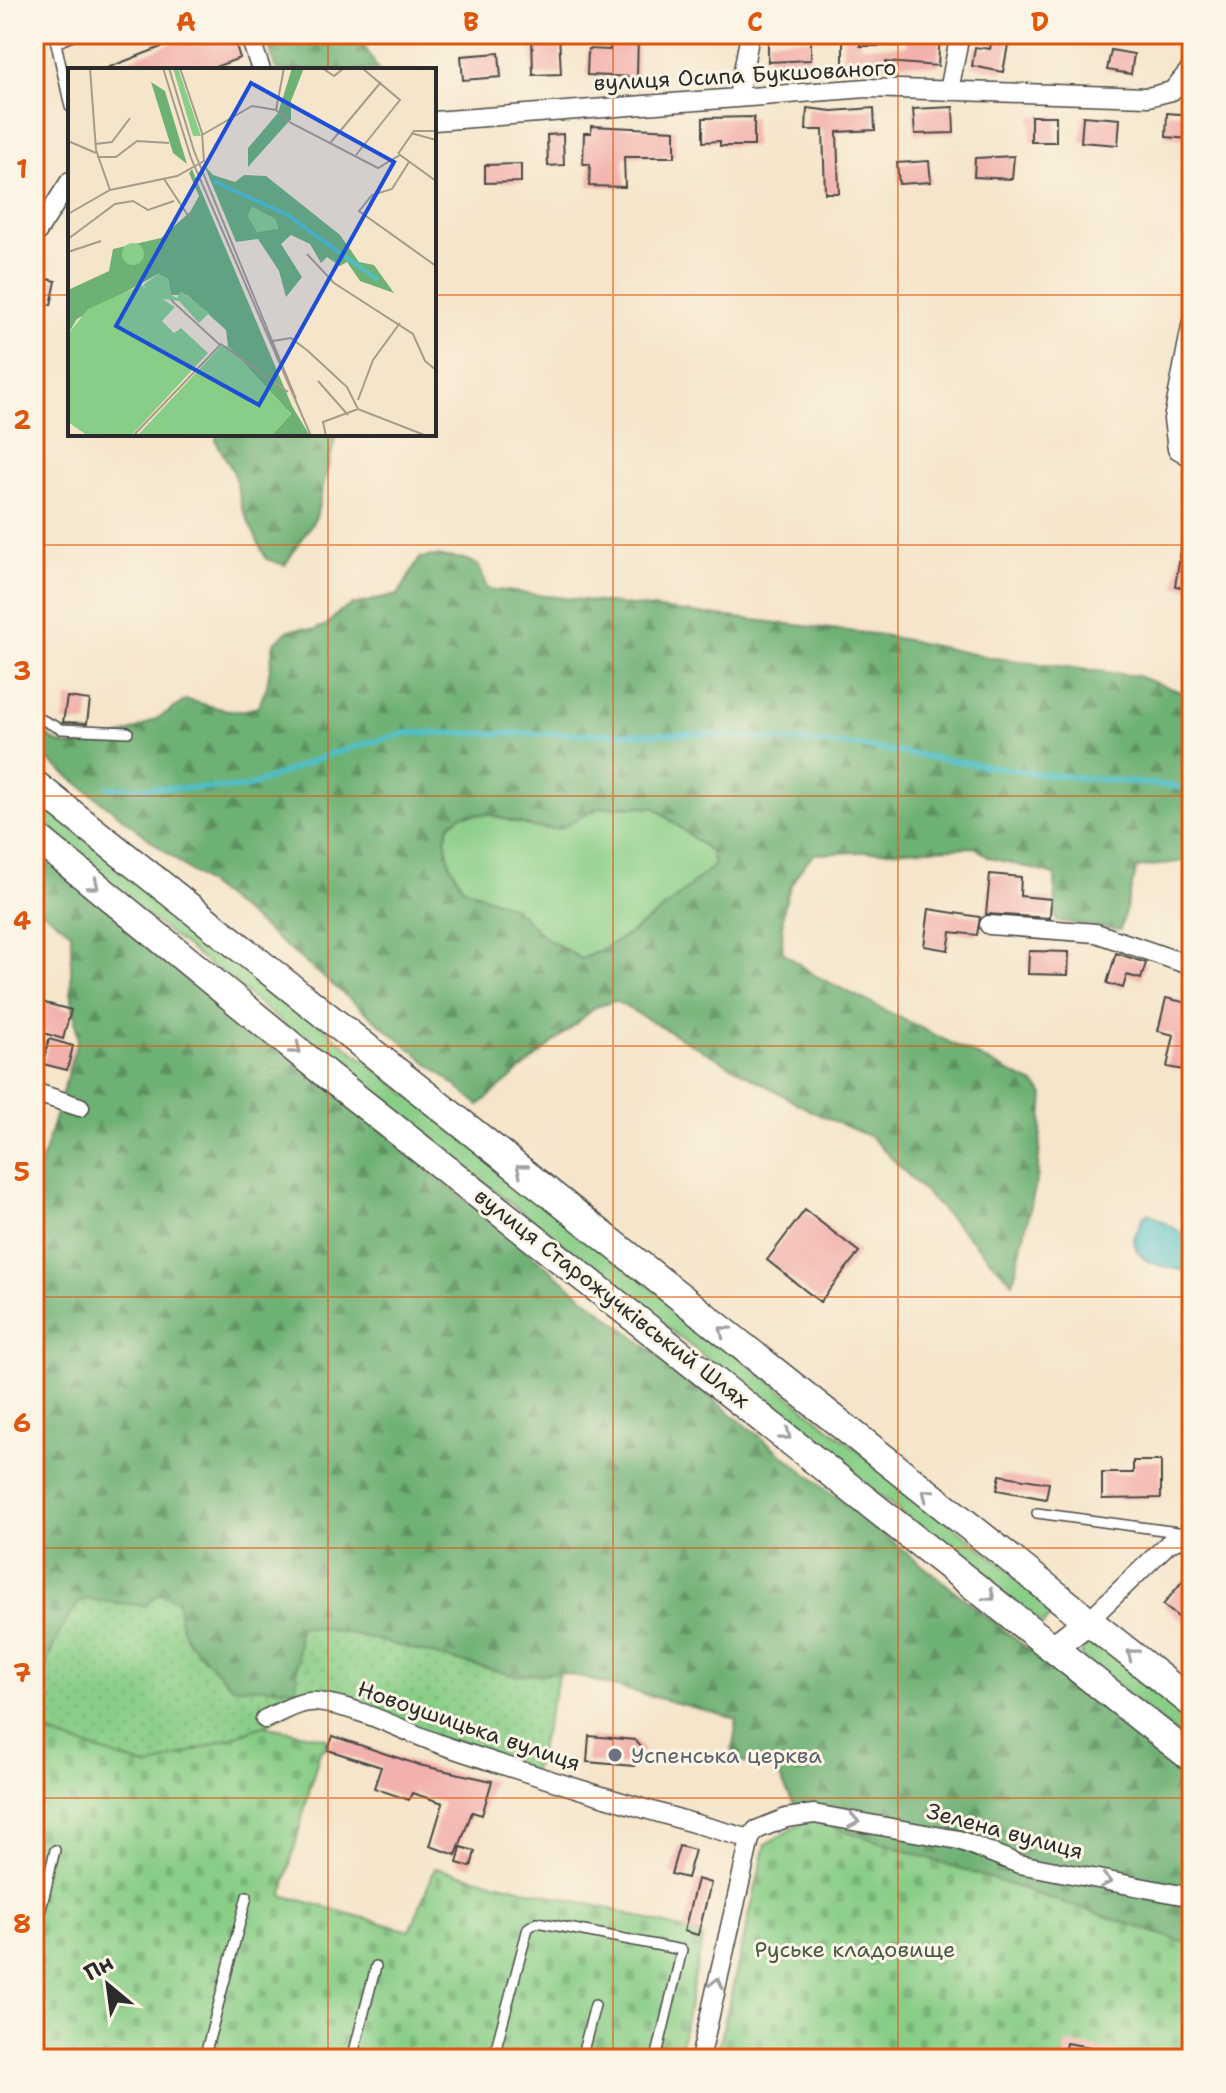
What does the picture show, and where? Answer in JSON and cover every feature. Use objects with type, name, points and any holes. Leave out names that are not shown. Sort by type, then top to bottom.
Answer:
[{"type":"main road","name":"вулиця Старожучківський Шлях","points":[[39,788],[1192,1703]]},
{"type":"main road","name":"вулиця Старожучківський Шлях","points":[[34,835],[327,1075],[1192,1758]]},
{"type":"main road","points":[[1053,1648],[1088,1621]]},
{"type":"street","points":[[249,34],[260,68]]},
{"type":"street","points":[[738,97],[750,34]]},
{"type":"street","points":[[949,91],[960,34]]},
{"type":"street","name":"вулиця Осипа Букшованого","points":[[436,121],[867,88],[1148,97],[1172,91],[1192,67]]},
{"type":"street","points":[[34,237],[68,184]]},
{"type":"street","points":[[1192,321],[1173,419],[1177,449],[1192,458]]},
{"type":"street","points":[[989,925],[1096,933],[1192,966]]},
{"type":"street","points":[[34,1092],[80,1107]]},
{"type":"street","points":[[1088,1621],[1169,1543],[1192,1534]]},
{"type":"street","name":"Новоушицька вулиця","points":[[265,1719],[302,1703],[317,1702],[366,1715],[419,1737],[534,1776],[750,1839]]},
{"type":"street","name":"Зелена вулиця","points":[[750,1839],[756,1830],[766,1826],[814,1814],[959,1840],[1019,1864],[1192,1897]]},
{"type":"street","points":[[700,2059],[750,1839]]},
{"type":"lane","points":[[68,98],[55,39],[77,34]]},
{"type":"lane","points":[[34,716],[61,729],[128,732]]},
{"type":"lane","points":[[1037,1513],[1192,1534]]},
{"type":"lane","points":[[34,1939],[55,1850]]},
{"type":"lane","points":[[204,2059],[247,1896]]},
{"type":"lane","points":[[493,2059],[528,1928],[537,1922],[682,1950],[656,2059]]},
{"type":"lane","points":[[352,2059],[376,1966]]},
{"type":"lane","points":[[581,2059],[595,2005]]},
{"type":"lane","points":[[754,2059],[766,2059]]},
{"type":"green space","points":[[265,34],[358,34],[377,68],[275,68]]},
{"type":"green space","points":[[217,436],[336,436],[316,517],[285,565],[266,559],[242,508],[234,473],[216,441]]},
{"type":"green space","points":[[420,558],[465,559],[479,566],[487,589],[882,635],[987,657],[1137,676],[1192,696],[1192,860],[1137,868],[1120,930],[1056,921],[1055,875],[988,857],[975,847],[814,854],[796,876],[786,899],[782,924],[783,952],[814,975],[1034,1084],[1044,1095],[1037,1179],[1013,1283],[871,1137],[813,1112],[615,1001],[596,1007],[479,1105],[252,919],[34,749],[34,723],[58,743],[90,745],[143,726],[186,700],[230,710],[258,707],[267,686],[274,643],[289,630],[313,630],[327,625],[339,612],[352,605],[398,595]],"holes":[[[598,808],[655,808],[711,852],[714,865],[635,930],[581,959],[543,936],[514,908],[463,888],[450,864],[445,839],[450,824],[462,815],[487,814],[537,828],[559,829]]]},
{"type":"green space","points":[[34,799],[1057,1608],[1043,1625],[34,826]]},
{"type":"green space","points":[[598,808],[655,808],[711,852],[715,866],[635,930],[581,959],[542,936],[514,908],[463,888],[450,864],[445,839],[450,824],[462,815],[487,814],[537,828],[558,829]]},
{"type":"green space","points":[[34,843],[555,1274],[1192,1779],[1192,1945],[809,1819],[792,1801],[776,1769],[731,1760],[737,1719],[560,1672],[516,1676],[350,1633],[299,1626],[296,1690],[232,1687],[186,1639],[177,1599],[145,1606],[34,1702],[34,1187],[78,1039],[71,991],[71,932],[34,905]]},
{"type":"green space","points":[[158,1594],[177,1599],[186,1639],[232,1687],[296,1689],[299,1626],[349,1633],[516,1676],[560,1672],[534,1771],[318,1697],[263,1726],[149,1767],[34,1729],[38,1696],[48,1660],[64,1625],[83,1599],[145,1606]]},
{"type":"green space","points":[[1096,1637],[1192,1716],[1192,1746],[1081,1657],[1083,1644]]},
{"type":"green space","points":[[263,1726],[327,1738],[325,1749],[320,1750],[282,1895],[410,1931],[435,1868],[622,1912],[703,1936],[678,2059],[34,2059],[34,1729],[149,1767]]},
{"type":"green space","name":"Руське кладовище","points":[[809,1819],[1192,1945],[1192,2059],[716,2059],[766,1844]]},
{"type":"water","points":[[1149,1213],[1192,1239],[1192,1274],[1148,1261],[1136,1249],[1134,1239],[1143,1217]]},
{"type":"building","points":[[195,34],[232,34],[240,58],[212,68],[107,68]]},
{"type":"building","points":[[532,34],[559,34],[561,74],[533,75]]},
{"type":"building","points":[[611,34],[638,34],[637,77],[587,75],[588,49],[610,50]]},
{"type":"building","points":[[907,34],[940,34],[938,66],[886,62],[886,69],[843,69],[843,37],[860,37],[860,46],[906,46]]},
{"type":"building","points":[[993,34],[1010,34],[1003,72],[972,66],[975,47],[990,49]]},
{"type":"building","points":[[811,39],[811,60],[768,62],[768,40]]},
{"type":"building","points":[[1111,50],[1134,54],[1131,74],[1107,70]]},
{"type":"building","points":[[499,53],[501,77],[463,80],[461,56]]},
{"type":"building","points":[[953,107],[954,133],[915,134],[913,109]]},
{"type":"building","points":[[807,108],[832,111],[874,108],[875,130],[837,132],[839,193],[825,193],[823,130],[806,130]]},
{"type":"building","points":[[1167,113],[1191,115],[1190,139],[1166,137]]},
{"type":"building","points":[[1031,116],[1056,116],[1056,142],[1031,142]]},
{"type":"building","points":[[1083,116],[1120,119],[1118,145],[1081,142]]},
{"type":"building","points":[[754,117],[754,146],[720,146],[720,141],[703,142],[703,118]]},
{"type":"building","points":[[591,126],[675,130],[675,157],[624,157],[625,187],[589,186],[590,164],[583,164],[584,133],[591,133]]},
{"type":"building","points":[[563,134],[564,165],[548,166],[547,135]]},
{"type":"building","points":[[1014,156],[1012,179],[974,177],[975,158]]},
{"type":"building","points":[[929,161],[931,182],[899,184],[897,163]]},
{"type":"building","points":[[521,164],[521,182],[485,183],[485,165]]},
{"type":"building","points":[[34,276],[56,281],[51,305],[34,301]]},
{"type":"building","points":[[1184,533],[1192,534],[1192,589],[1175,586]]},
{"type":"building","points":[[67,697],[90,700],[87,723],[63,722]]},
{"type":"building","points":[[990,874],[1021,877],[1020,896],[1051,899],[1050,918],[986,914]]},
{"type":"building","points":[[929,909],[980,917],[977,935],[951,932],[948,950],[924,946]]},
{"type":"building","points":[[1029,951],[1069,952],[1068,975],[1028,974]]},
{"type":"building","points":[[1116,953],[1146,963],[1141,979],[1127,975],[1123,988],[1107,983]]},
{"type":"building","points":[[1166,998],[1192,1004],[1192,1033],[1184,1070],[1167,1067],[1174,1035],[1158,1031]]},
{"type":"building","points":[[34,1000],[71,1010],[63,1039],[34,1030]]},
{"type":"building","points":[[49,1039],[73,1046],[67,1070],[43,1064]]},
{"type":"building","points":[[805,1210],[859,1252],[820,1302],[767,1260]]},
{"type":"building","points":[[1133,1461],[1161,1461],[1161,1498],[1102,1499],[1102,1473],[1133,1473]]},
{"type":"building","points":[[1000,1475],[1049,1483],[1046,1499],[997,1490]]},
{"type":"building","points":[[1184,1579],[1192,1585],[1192,1628],[1163,1605]]},
{"type":"building","points":[[333,1736],[419,1765],[492,1781],[482,1815],[472,1812],[456,1855],[430,1846],[443,1803],[412,1793],[409,1800],[374,1788],[381,1767],[328,1750]]},
{"type":"building","name":"Успенська церква","points":[[589,1736],[635,1740],[643,1749],[643,1760],[634,1766],[587,1762]]},
{"type":"building","points":[[679,1846],[695,1850],[687,1878],[671,1874]]},
{"type":"building","points":[[461,1847],[475,1851],[471,1867],[457,1863]]},
{"type":"building","points":[[697,1879],[711,1883],[698,1935],[684,1931]]},
{"type":"building","points":[[1066,2043],[1114,2051],[1113,2059],[1063,2059]]},
{"type":"waterway","points":[[108,788],[245,788],[330,754],[405,733],[706,734],[859,746],[1033,773],[1192,788]]},
{"type":"place","name":"Успенська церква","points":[[615,1755]]}]
